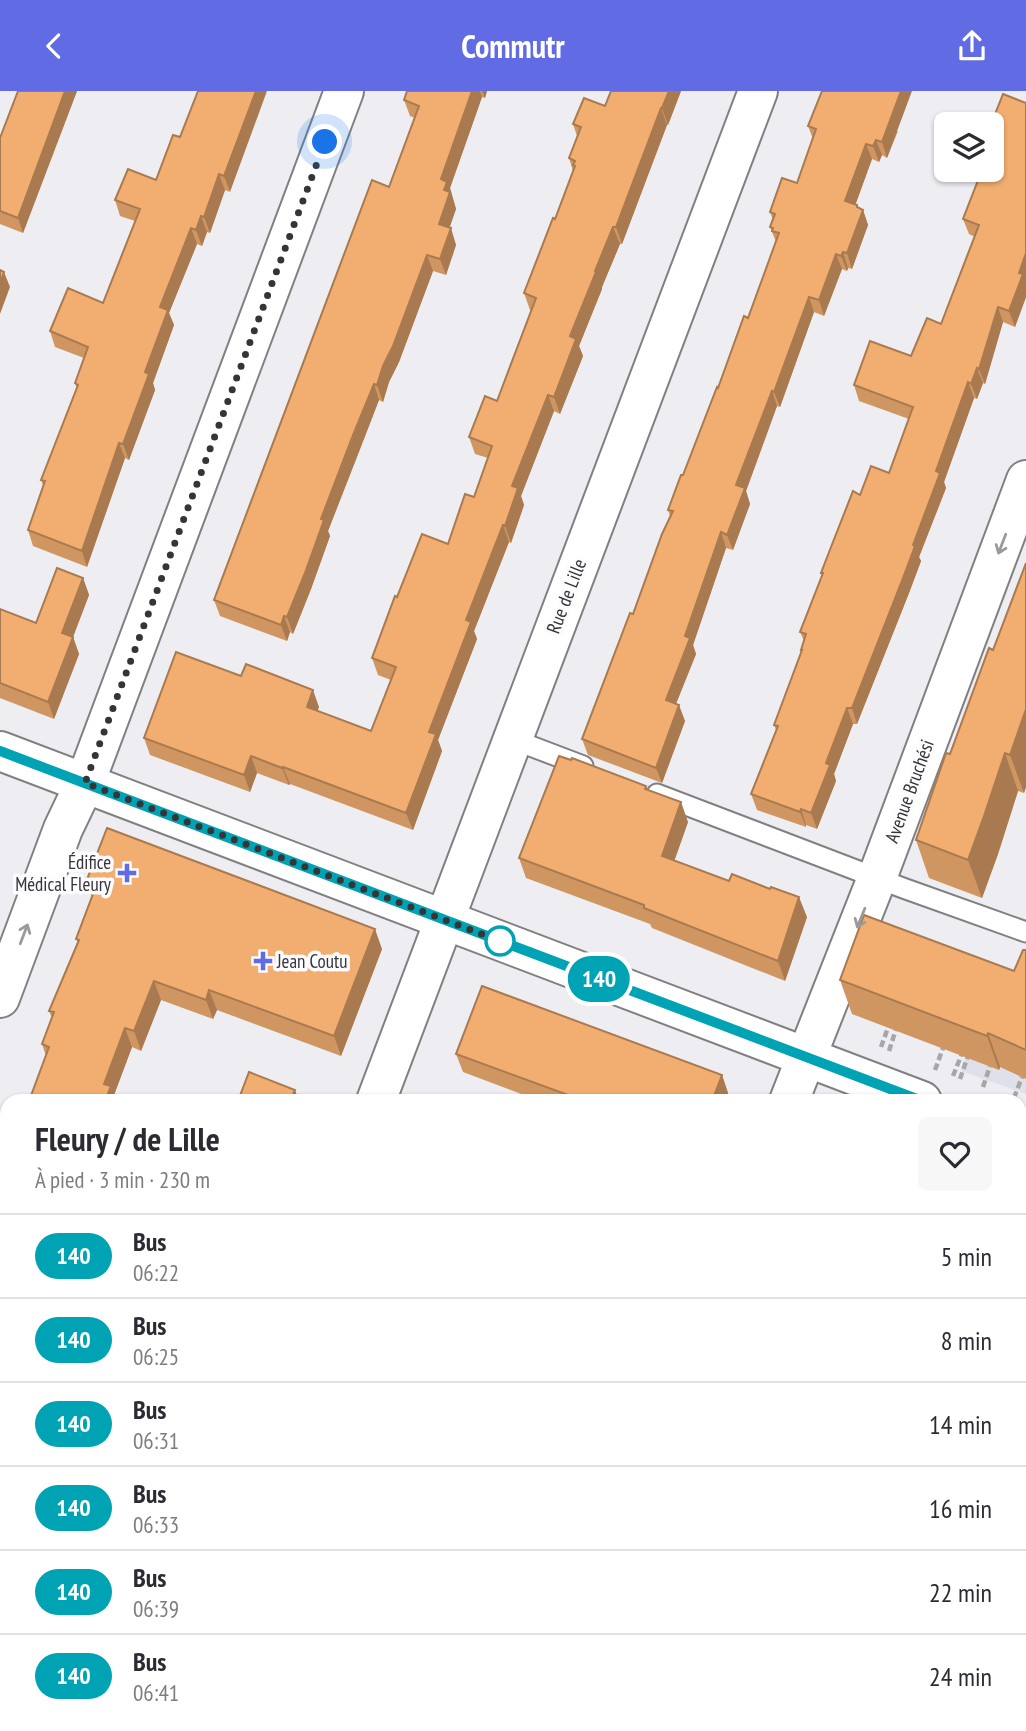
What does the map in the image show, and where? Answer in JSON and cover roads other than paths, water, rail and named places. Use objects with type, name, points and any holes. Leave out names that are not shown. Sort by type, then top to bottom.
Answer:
[{"type":"street","points":[[0,997],[63,829],[85,783],[344,91]]},
{"type":"street","name":"Rue de Lille","points":[[379,1094],[758,91]]},
{"type":"street","name":"Avenue Bruchési","points":[[792,1094],[877,878],[1026,481]]},
{"type":"street","points":[[0,751],[805,1057],[928,1086]]},
{"type":"lane","points":[[512,739],[596,771]]},
{"type":"lane","points":[[635,786],[1026,932]]},
{"type":"place","name":"Édifice Médical Fleury","points":[[127,873]]},
{"type":"place","name":"Jean Coutu","points":[[263,961]]}]
